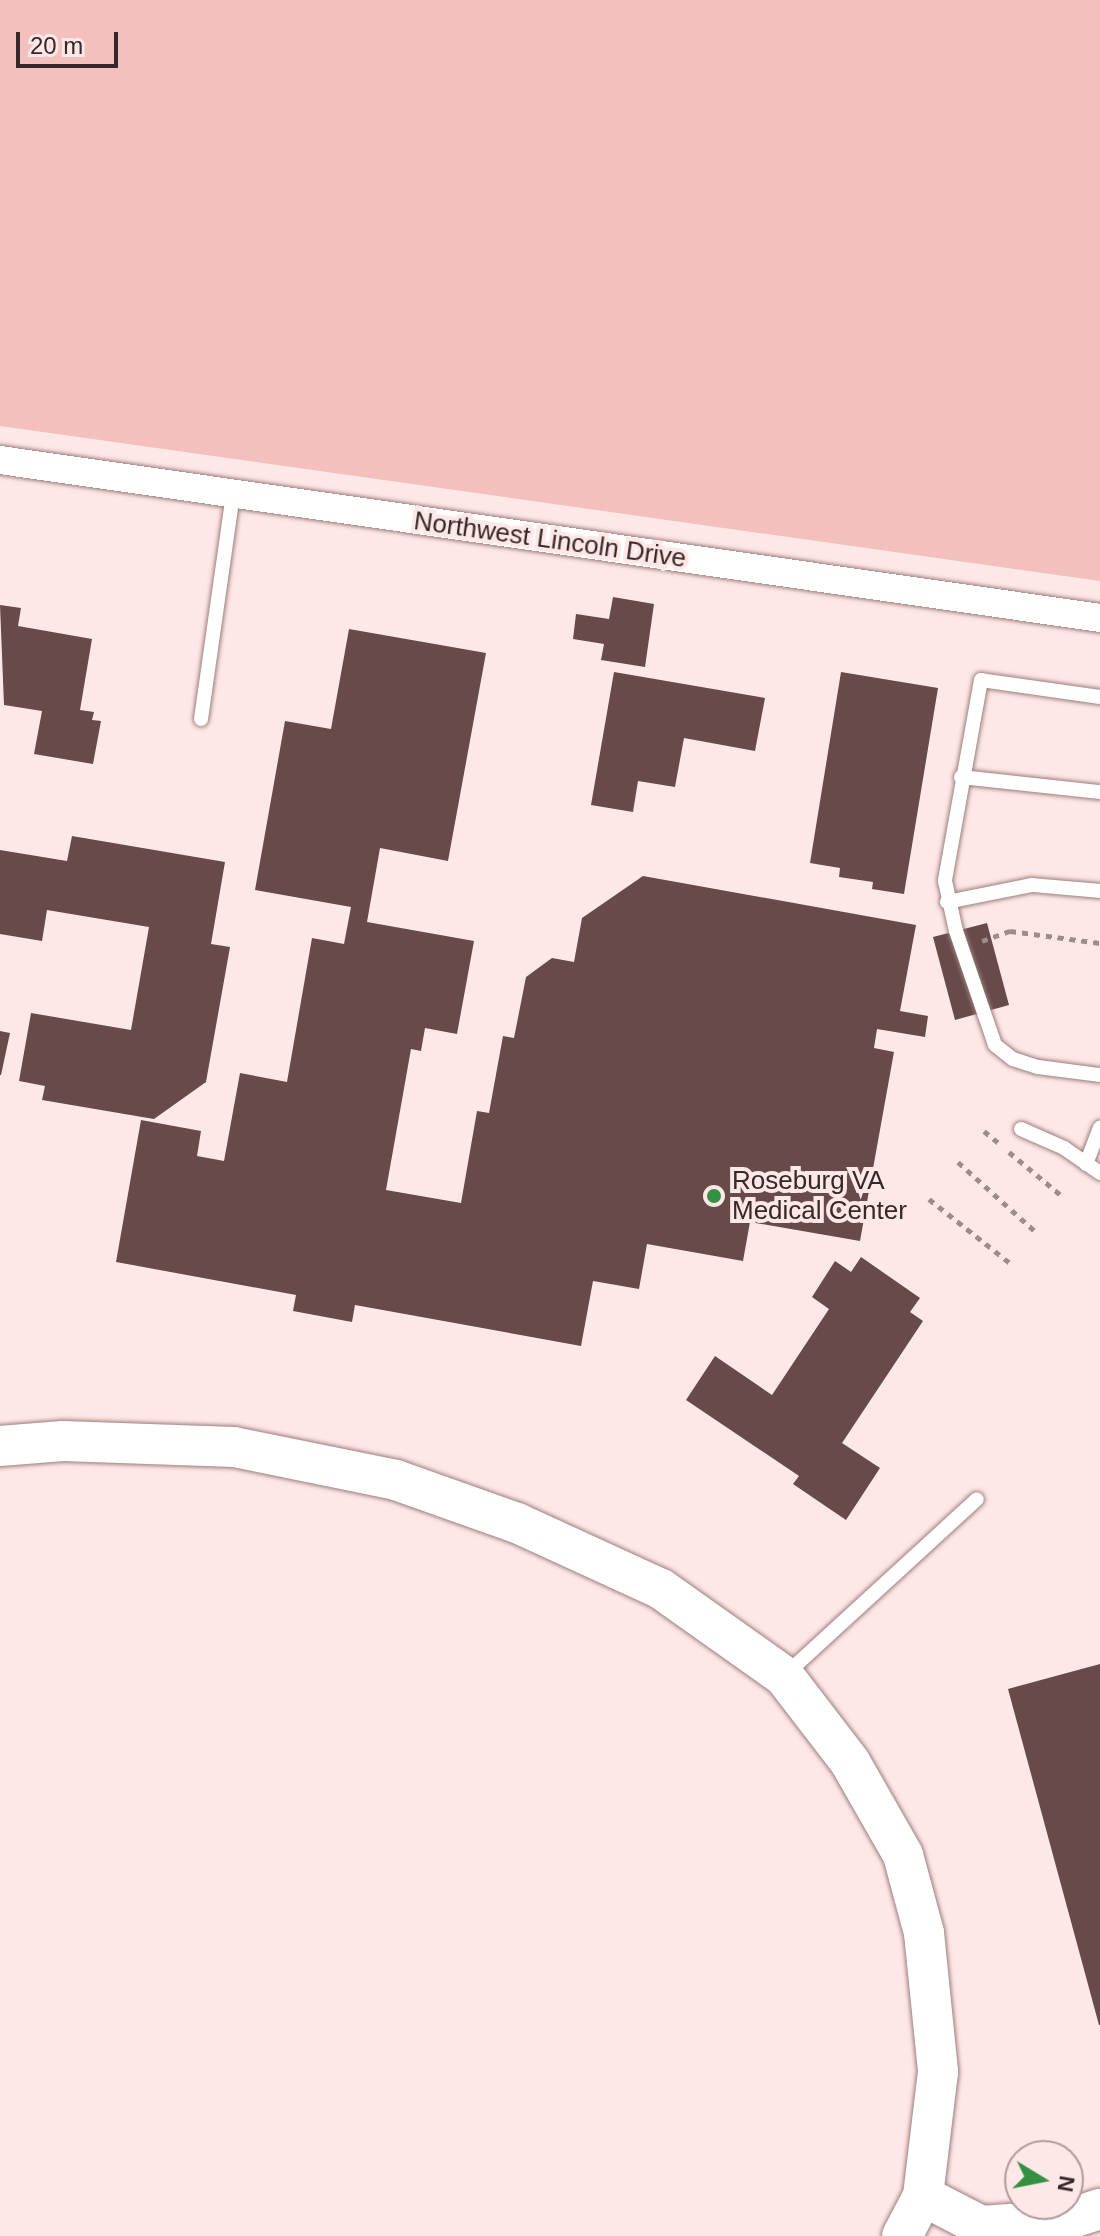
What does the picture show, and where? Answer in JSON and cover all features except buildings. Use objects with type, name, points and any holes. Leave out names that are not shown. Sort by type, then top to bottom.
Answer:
[{"type":"street","name":"Northwest Lincoln Drive","points":[[0,460],[1100,618]]},
{"type":"street","points":[[0,1446],[63,1441],[234,1447],[396,1480],[530,1528],[661,1589],[784,1676],[850,1762],[903,1855],[924,1933],[938,2072],[923,2196],[902,2236]]},
{"type":"street","points":[[923,2196],[981,2226],[1018,2227],[1089,2220]]},
{"type":"lane","points":[[201,719],[233,493]]},
{"type":"lane","points":[[1100,697],[981,680],[946,859],[947,902],[995,1045],[1013,1059],[1038,1067],[1100,1075]]},
{"type":"lane","points":[[961,777],[1100,792]]},
{"type":"lane","points":[[947,902],[1032,885],[1100,891]]},
{"type":"lane","points":[[1086,1164],[1100,1128]]},
{"type":"lane","points":[[1021,1129],[1100,1173]]},
{"type":"lane","points":[[784,1676],[977,1499]]},
{"type":"path","points":[[962,948],[1010,931],[1100,943]]},
{"type":"path","points":[[984,1131],[1062,1196]]},
{"type":"path","points":[[958,1162],[1035,1231]]},
{"type":"path","points":[[929,1199],[1010,1263]]},
{"type":"shaded area","points":[[0,0],[1100,0],[1100,581],[0,426]]},
{"type":"place","name":"Roseburg VA Medical Center","points":[[714,1196]]}]
